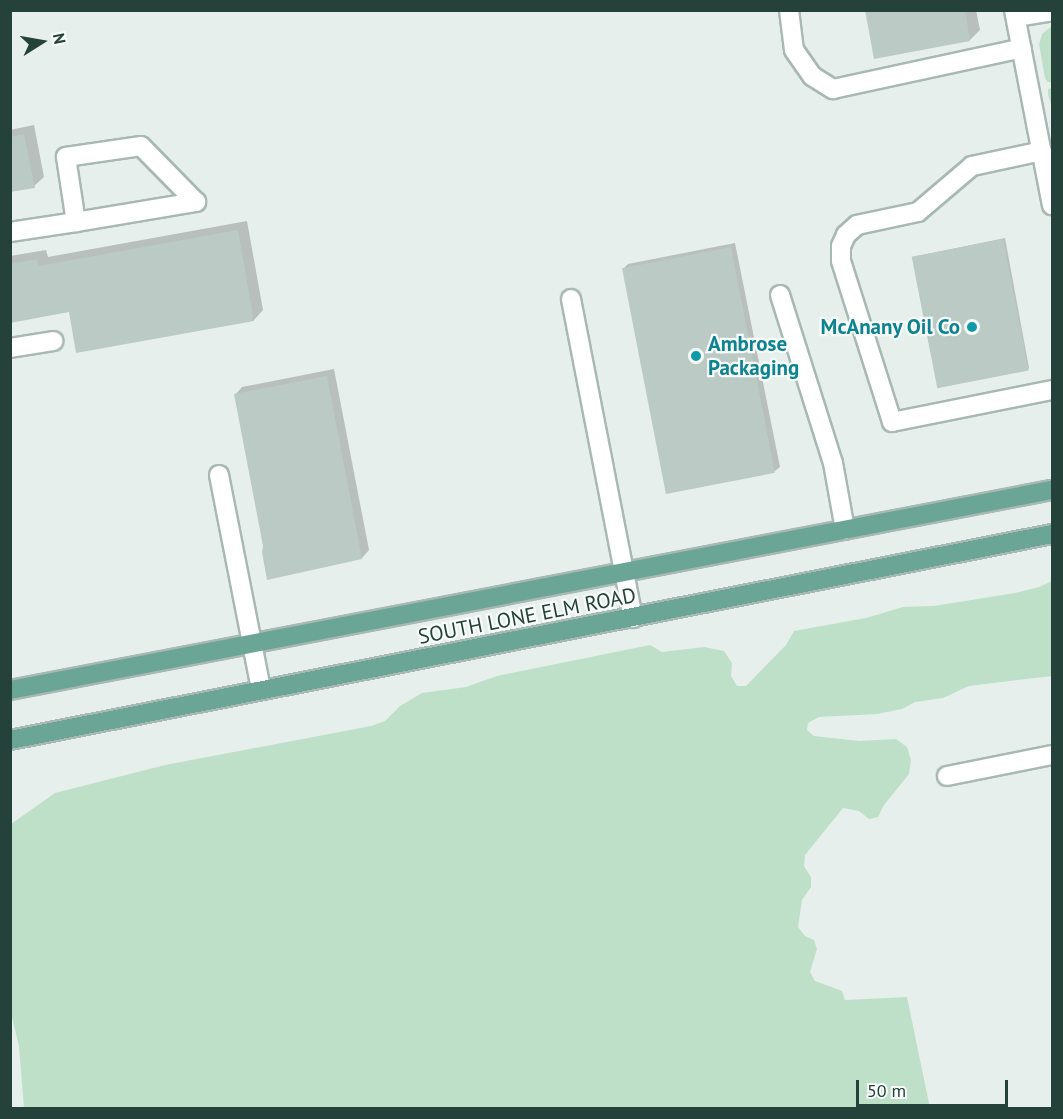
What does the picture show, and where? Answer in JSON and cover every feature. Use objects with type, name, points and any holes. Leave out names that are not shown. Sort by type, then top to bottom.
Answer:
[{"type":"main road","name":"SOUTH LONE ELM ROAD","points":[[10,690],[1053,490]]},
{"type":"main road","name":"SOUTH LONE ELM ROAD","points":[[10,740],[1053,534]]},
{"type":"street","points":[[789,10],[794,50],[812,76],[833,89],[1022,48]]},
{"type":"street","points":[[1053,11],[1015,14],[1045,146],[1053,205]]},
{"type":"street","points":[[10,232],[76,222],[196,202],[141,146],[66,157],[76,222]]},
{"type":"street","points":[[1045,146],[972,166],[918,212],[857,225],[846,235],[841,246],[841,261],[891,422],[1053,390]]},
{"type":"street","points":[[780,295],[833,463],[845,530]]},
{"type":"street","points":[[571,299],[626,572],[633,618]]},
{"type":"street","points":[[10,348],[53,341]]},
{"type":"street","points":[[219,475],[261,690]]},
{"type":"street","points":[[946,776],[1053,755]]},
{"type":"green space","points":[[1052,26],[1052,88],[1051,82],[1047,82],[1045,78],[1039,44],[1042,34]]},
{"type":"green space","points":[[1052,88],[1052,107],[1048,89]]},
{"type":"green space","points":[[1052,581],[1052,676],[969,686],[943,698],[915,702],[902,709],[877,714],[819,717],[808,723],[807,730],[814,736],[859,741],[896,739],[907,747],[911,760],[909,774],[884,805],[878,817],[869,819],[859,811],[843,808],[805,855],[804,866],[811,877],[811,887],[802,900],[798,927],[805,936],[814,940],[817,949],[810,972],[815,981],[842,991],[845,1000],[907,997],[930,1108],[24,1108],[19,1046],[11,1013],[11,824],[55,793],[165,765],[371,726],[385,721],[400,706],[422,693],[466,687],[497,676],[650,645],[662,652],[704,647],[724,651],[732,663],[731,676],[737,686],[746,686],[786,645],[794,631],[866,618],[903,607],[934,606],[1015,593]]},
{"type":"building","points":[[865,10],[965,10],[970,41],[874,59]]},
{"type":"building","points":[[24,134],[35,188],[10,192],[10,137]]},
{"type":"building","points":[[238,230],[254,321],[76,353],[69,312],[10,323],[10,264],[37,259],[38,266]]},
{"type":"building","name":"McAnany Oil Co","points":[[1003,239],[1029,371],[937,388],[912,257]]},
{"type":"building","name":"Ambrose Packaging","points":[[731,247],[775,473],[666,494],[622,268]]},
{"type":"building","points":[[327,376],[362,559],[267,580],[263,546],[234,394]]},
{"type":"place","name":"McAnany Oil Co","points":[[972,327]]},
{"type":"place","name":"Ambrose Packaging","points":[[696,356]]}]
